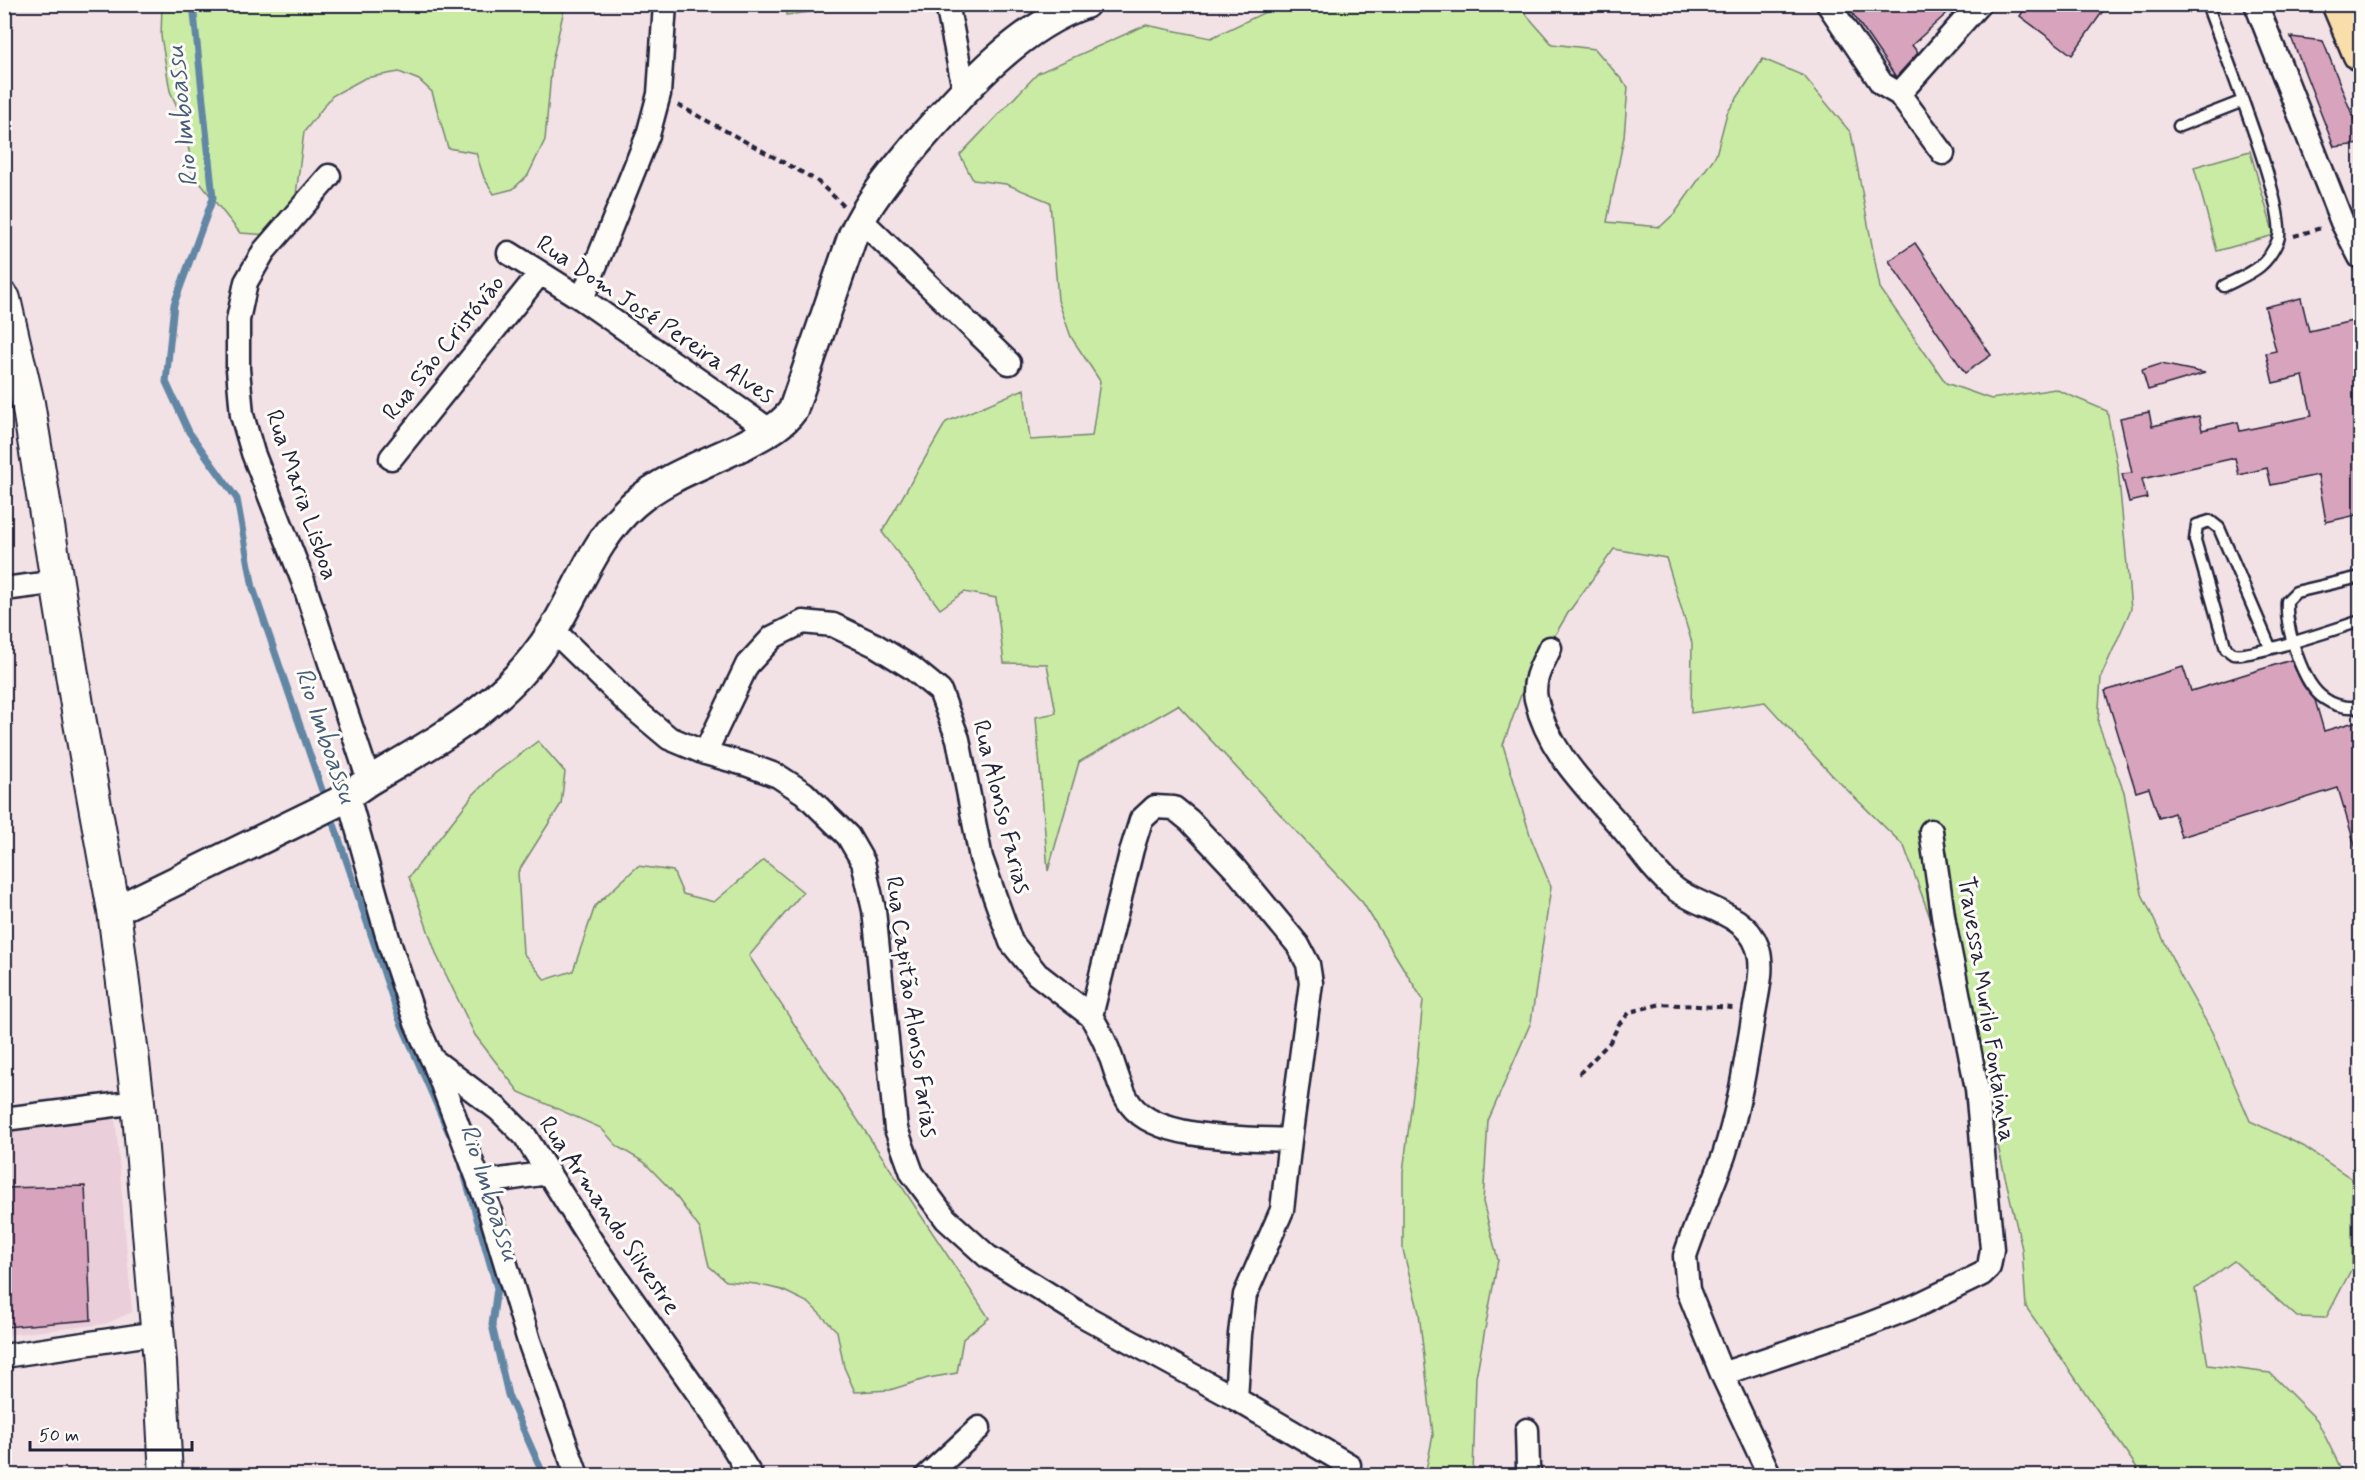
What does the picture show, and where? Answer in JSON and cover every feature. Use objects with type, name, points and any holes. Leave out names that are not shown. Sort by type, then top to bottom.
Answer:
[{"type":"main road","points":[[2339,4],[2361,54]]},
{"type":"main road","points":[[4,300],[28,403],[59,582],[79,717],[114,911],[138,1102],[166,1476]]},
{"type":"street","points":[[582,299],[648,135],[659,94],[665,4]]},
{"type":"street","points":[[948,4],[964,89]]},
{"type":"street","points":[[114,911],[307,818],[453,731],[489,705],[520,674],[553,630],[602,541],[633,504],[670,479],[771,431],[784,422],[793,410],[852,235],[860,219],[895,170],[964,89],[1017,44],[1050,22],[1085,4]]},
{"type":"street","points":[[1828,4],[1882,84],[1899,94],[1943,153]]},
{"type":"street","points":[[1899,94],[1979,4]]},
{"type":"street","points":[[2256,4],[2342,222],[2361,257]]},
{"type":"street","name":"Rua Maria Lisboa","points":[[329,176],[264,251],[246,282],[238,320],[238,369],[242,415],[253,453],[303,580],[352,793]]},
{"type":"street","points":[[860,219],[1009,363]]},
{"type":"street","name":"Rua Dom José Pereira Alves","points":[[509,254],[582,299],[771,431]]},
{"type":"street","name":"Rua São Cristóvão","points":[[391,458],[540,273]]},
{"type":"street","points":[[4,589],[59,582]]},
{"type":"street","name":"Rua Alonso Farias","points":[[705,753],[747,665],[773,637],[803,622],[833,625],[875,645],[912,668],[940,691],[958,739],[981,858],[1011,942],[1037,974],[1091,1016]]},
{"type":"street","points":[[553,630],[632,707],[669,738],[705,753]]},
{"type":"street","points":[[1550,648],[1536,677],[1536,698],[1546,728],[1569,768],[1673,887],[1696,903],[1727,915],[1746,928],[1757,946],[1760,966],[1742,1088],[1724,1154],[1685,1256],[1688,1290],[1722,1374],[1770,1476]]},
{"type":"street","name":"Rua Capitão Alonso Farias","points":[[705,753],[778,776],[804,793],[848,836],[863,862],[874,910],[896,1129],[912,1173],[946,1219],[987,1256],[1082,1315],[1236,1399],[1349,1465]]},
{"type":"street","name":"Rua Armando Silvestre","points":[[352,793],[389,942],[416,1023],[432,1059],[499,1110],[525,1136],[593,1244],[714,1416],[751,1476]]},
{"type":"street","points":[[1236,1399],[1245,1295],[1282,1210],[1311,983],[1308,964],[1298,945],[1236,870],[1174,807],[1155,807],[1141,820],[1132,849],[1091,1016],[1106,1044],[1131,1105],[1154,1122],[1192,1134],[1290,1140]]},
{"type":"street","name":"Travessa Murilo Fontainha","points":[[1722,1374],[1864,1326],[1918,1305],[1982,1274],[1989,1267],[1992,1248],[1977,1089],[1944,922],[1931,831]]},
{"type":"street","points":[[432,1059],[479,1183],[529,1341],[577,1476]]},
{"type":"street","points":[[4,1119],[138,1102]]},
{"type":"street","points":[[479,1183],[548,1173]]},
{"type":"street","points":[[4,1356],[157,1333]]},
{"type":"street","points":[[927,1476],[979,1428]]},
{"type":"street","points":[[1527,1430],[1530,1476]]},
{"type":"lane","points":[[2207,4],[2243,101],[2274,197],[2281,229],[2278,240],[2264,265],[2224,286]]},
{"type":"lane","points":[[2179,126],[2243,101]]},
{"type":"lane","points":[[2270,648],[2219,528],[2210,521],[2197,525],[2195,540],[2226,649],[2233,654],[2270,648],[2361,621]]},
{"type":"lane","points":[[2361,577],[2296,592],[2287,601],[2286,609],[2292,642],[2314,689],[2324,699],[2339,706],[2361,707]]},
{"type":"path","points":[[659,94],[816,180],[860,219]]},
{"type":"path","points":[[2278,240],[2342,222]]},
{"type":"path","points":[[1579,1074],[1610,1042],[1619,1024],[1630,1012],[1661,1004],[1754,1009]]},
{"type":"shaded area","points":[[115,1116],[132,1312],[105,1324],[5,1335],[4,1129]]},
{"type":"green space","points":[[786,4],[852,5],[786,15]]},
{"type":"green space","points":[[162,5],[565,5],[552,62],[545,140],[528,175],[513,189],[494,194],[484,178],[476,153],[448,148],[432,92],[419,80],[399,72],[365,78],[332,96],[304,132],[296,195],[270,235],[240,233],[193,174],[184,122],[170,91],[161,36]]},
{"type":"green space","points":[[1280,5],[1518,5],[1552,44],[1595,49],[1628,87],[1624,137],[1607,222],[1660,227],[1675,213],[1716,155],[1727,113],[1763,59],[1804,76],[1851,133],[1880,288],[1946,383],[1991,399],[2055,389],[2107,411],[2118,469],[2131,609],[2101,677],[2098,723],[2124,792],[2142,894],[2180,975],[2212,1032],[2250,1121],[2303,1146],[2352,1179],[2352,1268],[2326,1318],[2297,1317],[2234,1261],[2195,1289],[2208,1365],[2270,1373],[2317,1420],[2344,1475],[2142,1475],[2026,1307],[2022,1249],[1971,1030],[1904,846],[1831,774],[1765,702],[1691,713],[1692,643],[1666,558],[1614,549],[1568,613],[1523,689],[1503,745],[1531,838],[1551,887],[1531,1022],[1488,1121],[1483,1202],[1498,1260],[1476,1377],[1473,1475],[1425,1475],[1433,1435],[1419,1313],[1403,1250],[1403,1172],[1423,1000],[1363,903],[1178,705],[1079,762],[1048,871],[1036,717],[1056,713],[1047,664],[1004,663],[996,598],[964,592],[940,609],[882,532],[946,422],[1024,389],[1030,440],[1092,436],[1100,381],[1071,337],[1058,300],[1050,202],[1006,184],[973,180],[960,155],[1038,73],[1146,25],[1211,38]]},
{"type":"green space","points":[[2250,151],[2274,235],[2217,251],[2194,167]]},
{"type":"green space","points":[[538,741],[565,772],[561,804],[518,872],[523,953],[545,980],[573,971],[595,906],[638,866],[673,871],[683,894],[714,902],[764,860],[803,892],[749,956],[989,1318],[963,1339],[957,1373],[928,1378],[890,1390],[855,1392],[844,1367],[837,1331],[809,1303],[782,1290],[726,1281],[709,1266],[700,1229],[673,1192],[644,1162],[618,1147],[601,1128],[519,1092],[475,1035],[437,956],[409,877],[473,795],[494,774]]},
{"type":"building","points":[[1846,4],[1957,4],[1912,45],[1918,53],[1896,77]]},
{"type":"building","points":[[2028,4],[2108,4],[2072,55],[2020,16]]},
{"type":"building","points":[[2291,37],[2323,41],[2361,137],[2361,144],[2334,147]]},
{"type":"building","points":[[1915,243],[1991,355],[1965,373],[1889,261]]},
{"type":"building","points":[[2301,298],[2309,331],[2361,319],[2361,514],[2326,522],[2318,475],[2271,485],[2267,468],[2239,475],[2235,458],[2142,479],[2147,498],[2129,502],[2122,474],[2132,473],[2120,418],[2149,412],[2152,426],[2199,416],[2202,430],[2238,422],[2240,431],[2312,416],[2303,376],[2273,383],[2266,353],[2276,351],[2265,307]]},
{"type":"building","points":[[2161,364],[2205,373],[2148,390],[2142,370]]},
{"type":"building","points":[[2291,660],[2303,685],[2315,700],[2324,731],[2361,720],[2361,849],[2356,849],[2338,788],[2181,837],[2174,813],[2159,818],[2149,788],[2136,792],[2105,691],[2183,667],[2191,691]]},
{"type":"building","points":[[85,1186],[91,1320],[4,1327],[4,1188]]},
{"type":"waterway","name":"Rio Imboassu","points":[[193,4],[213,198],[174,304],[166,382],[189,432],[237,499],[253,588],[326,802]]},
{"type":"waterway","name":"Rio Imboassu","points":[[330,812],[399,1018],[449,1133]]},
{"type":"waterway","name":"Rio Imboassu","points":[[462,1166],[497,1288],[492,1325],[508,1395],[544,1476]]}]
